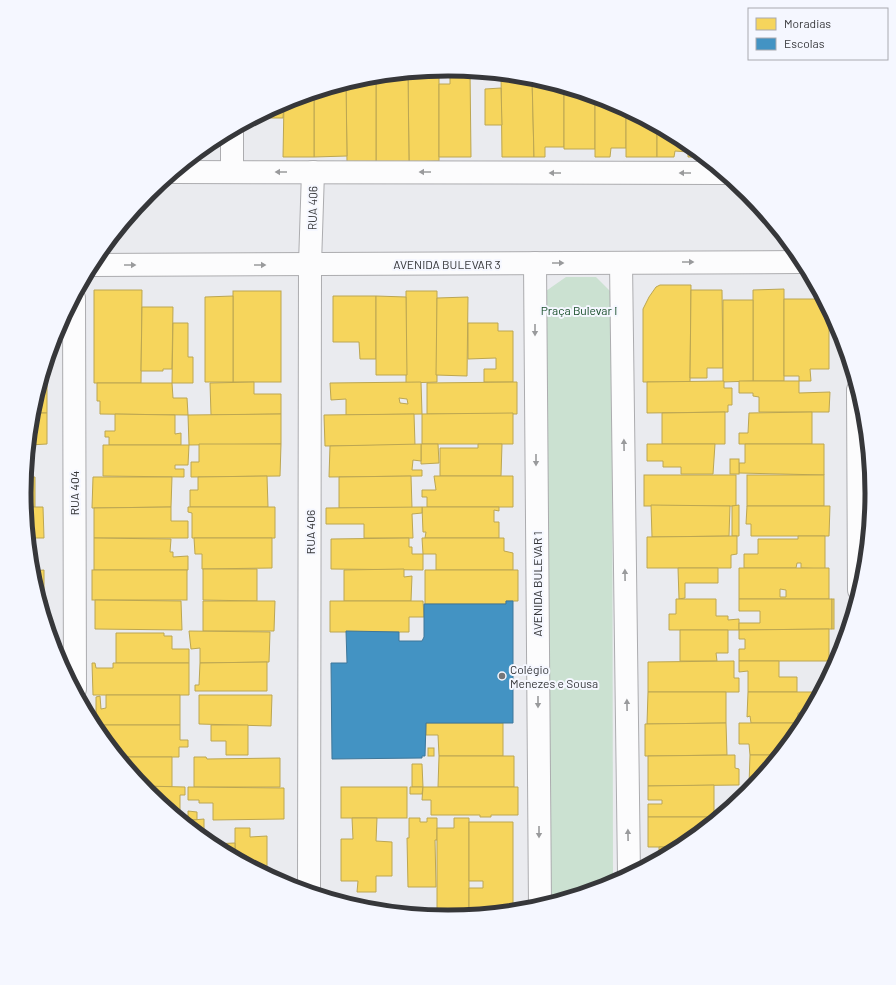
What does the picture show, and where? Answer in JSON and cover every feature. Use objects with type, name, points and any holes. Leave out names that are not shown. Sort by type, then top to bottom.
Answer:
[{"type":"street","points":[[232,136],[232,172]]},
{"type":"street","points":[[182,172],[716,173]]},
{"type":"street","name":"RUA 406","points":[[309,885],[310,264],[312,172]]},
{"type":"street","name":"AVENIDA BULEVAR 3","points":[[99,265],[796,262]]},
{"type":"street","name":"AVENIDA BULEVAR 1","points":[[535,263],[540,899]]},
{"type":"street","points":[[621,263],[629,868]]},
{"type":"street","name":"RUA 404","points":[[74,308],[74,677]]},
{"type":"street","points":[[858,419],[859,561]]},
{"type":"green space","name":"Praça Bulevar I","points":[[566,277],[596,277],[612,293],[613,876],[550,896],[546,291]]},
{"type":"building: Moradias","points":[[439,76],[439,161],[409,162],[408,77]]},
{"type":"building: Moradias","points":[[450,76],[470,76],[471,157],[439,157],[439,84],[450,84]]},
{"type":"building: Moradias","points":[[408,77],[409,162],[376,162],[376,82]]},
{"type":"building: Moradias","points":[[501,79],[532,85],[534,157],[502,157]]},
{"type":"building: Moradias","points":[[376,82],[376,162],[347,162],[346,89]]},
{"type":"building: Moradias","points":[[532,85],[564,92],[564,147],[545,147],[545,157],[534,157]]},
{"type":"building: Moradias","points":[[501,88],[502,125],[485,125],[485,89]]},
{"type":"building: Moradias","points":[[346,89],[347,156],[314,157],[314,98]]},
{"type":"building: Moradias","points":[[564,92],[595,102],[595,149],[564,149]]},
{"type":"building: Moradias","points":[[314,98],[314,157],[283,157],[284,109]]},
{"type":"building: Moradias","points":[[595,102],[626,116],[626,148],[611,148],[610,157],[595,157]]},
{"type":"building: Moradias","points":[[284,109],[283,118],[266,118]]},
{"type":"building: Moradias","points":[[626,116],[657,132],[657,157],[626,157]]},
{"type":"building: Moradias","points":[[657,132],[688,152],[675,151],[674,157],[657,157]]},
{"type":"building: Moradias","points":[[688,152],[695,157],[688,157]]},
{"type":"building: Moradias","points":[[660,285],[691,285],[690,382],[643,382],[643,309],[656,287]]},
{"type":"building: Moradias","points":[[784,289],[784,381],[753,381],[753,290]]},
{"type":"building: Moradias","points":[[94,290],[142,290],[141,383],[94,383]]},
{"type":"building: Moradias","points":[[691,290],[722,290],[723,368],[707,368],[707,378],[690,378]]},
{"type":"building: Moradias","points":[[233,291],[281,291],[281,382],[233,382]]},
{"type":"building: Moradias","points":[[406,291],[437,291],[437,382],[406,383]]},
{"type":"building: Moradias","points":[[233,296],[233,382],[205,382],[205,297]]},
{"type":"building: Moradias","points":[[333,296],[376,296],[376,359],[360,359],[359,342],[333,342]]},
{"type":"building: Moradias","points":[[376,296],[406,297],[407,375],[376,375]]},
{"type":"building: Moradias","points":[[468,297],[467,376],[436,375],[437,298]]},
{"type":"building: Moradias","points":[[784,299],[817,299],[829,324],[829,369],[810,369],[811,381],[799,381],[799,376],[784,376]]},
{"type":"building: Moradias","points":[[723,300],[753,300],[753,381],[723,382]]},
{"type":"building: Moradias","points":[[142,307],[173,307],[172,369],[163,369],[163,371],[141,371]]},
{"type":"building: Moradias","points":[[173,323],[188,323],[188,357],[193,357],[193,383],[172,383]]},
{"type":"building: Moradias","points":[[468,323],[498,323],[498,331],[513,331],[513,382],[484,382],[484,369],[496,369],[496,358],[468,359]]},
{"type":"building: Moradias","points":[[724,381],[724,388],[732,388],[732,405],[728,405],[728,412],[647,413],[647,382]]},
{"type":"building: Moradias","points":[[739,381],[799,381],[799,393],[830,392],[829,412],[759,412],[759,397],[753,396],[753,393],[739,393]]},
{"type":"building: Moradias","points":[[254,382],[254,394],[281,394],[281,414],[211,415],[210,383]]},
{"type":"building: Moradias","points":[[421,382],[422,414],[346,415],[346,399],[331,400],[330,383]],"holes":[[[399,398],[407,399],[408,404],[400,403]]]},
{"type":"building: Moradias","points":[[517,382],[517,414],[427,414],[427,383]]},
{"type":"building: Moradias","points":[[46,383],[47,383],[47,413],[39,413]]},
{"type":"building: Moradias","points":[[97,383],[172,383],[173,398],[187,398],[188,415],[100,414],[100,401],[97,401]]},
{"type":"building: Moradias","points":[[725,412],[725,444],[662,444],[662,413]]},
{"type":"building: Moradias","points":[[812,412],[812,444],[739,444],[739,433],[748,433],[749,413]]},
{"type":"building: Moradias","points":[[39,413],[47,413],[47,444],[34,445]]},
{"type":"building: Moradias","points":[[513,413],[513,444],[422,444],[422,414]]},
{"type":"building: Moradias","points":[[115,414],[175,415],[175,434],[181,433],[181,445],[109,445],[109,437],[105,437],[105,431],[115,431]]},
{"type":"building: Moradias","points":[[281,414],[281,444],[189,445],[188,415]]},
{"type":"building: Moradias","points":[[414,414],[415,445],[325,446],[324,415]]},
{"type":"building: Moradias","points":[[199,444],[281,444],[280,476],[191,477],[191,462],[199,462]]},
{"type":"building: Moradias","points":[[421,444],[438,444],[439,463],[421,464]]},
{"type":"building: Moradias","points":[[421,444],[421,461],[413,460],[412,470],[422,470],[422,476],[329,477],[330,446]]},
{"type":"building: Moradias","points":[[478,444],[502,444],[501,476],[440,476],[440,448],[478,448]]},
{"type":"building: Moradias","points":[[647,444],[715,444],[713,474],[681,474],[681,467],[663,467],[663,461],[647,461]]},
{"type":"building: Moradias","points":[[745,444],[824,444],[824,475],[739,473],[739,463],[745,463]]},
{"type":"building: Moradias","points":[[103,445],[189,445],[188,465],[175,465],[175,469],[184,469],[184,477],[103,476]]},
{"type":"building: Moradias","points":[[730,459],[739,459],[739,474],[730,474]]},
{"type":"building: Moradias","points":[[644,475],[736,475],[736,506],[644,506]]},
{"type":"building: Moradias","points":[[747,475],[824,475],[824,506],[747,506]]},
{"type":"building: Moradias","points":[[267,476],[268,507],[190,507],[190,490],[198,490],[198,477]]},
{"type":"building: Moradias","points":[[411,476],[412,508],[339,508],[339,477]]},
{"type":"building: Moradias","points":[[434,476],[513,476],[513,507],[427,507],[427,497],[422,497],[422,490],[436,490]]},
{"type":"building: Moradias","points":[[32,477],[35,477],[35,507],[32,507]]},
{"type":"building: Moradias","points":[[93,477],[172,477],[171,507],[92,508]]},
{"type":"building: Moradias","points":[[651,505],[730,506],[729,536],[652,537]]},
{"type":"building: Moradias","points":[[739,505],[739,536],[732,536],[732,506]]},
{"type":"building: Moradias","points":[[747,506],[830,506],[829,536],[751,536],[751,524],[746,524]]},
{"type":"building: Moradias","points":[[32,507],[43,507],[44,538],[34,538]]},
{"type":"building: Moradias","points":[[171,507],[171,521],[188,521],[188,538],[94,538],[94,508]]},
{"type":"building: Moradias","points":[[188,507],[275,507],[275,538],[192,538],[192,513],[188,512]]},
{"type":"building: Moradias","points":[[422,507],[499,507],[499,511],[494,510],[494,522],[499,522],[499,538],[425,538],[426,532],[423,532]]},
{"type":"building: Moradias","points":[[422,507],[422,513],[412,514],[413,538],[364,538],[364,524],[326,524],[326,508]]},
{"type":"building: Moradias","points":[[737,536],[737,554],[731,555],[731,568],[647,568],[647,537]]},
{"type":"building: Moradias","points":[[798,536],[825,536],[825,569],[801,568],[801,563],[797,563],[796,568],[744,568],[744,554],[758,554],[758,539],[798,539]]},
{"type":"building: Moradias","points":[[94,538],[171,539],[170,552],[173,552],[173,557],[188,556],[188,570],[94,570]]},
{"type":"building: Moradias","points":[[194,538],[272,538],[272,568],[202,569],[202,554],[195,554]]},
{"type":"building: Moradias","points":[[409,538],[409,547],[412,547],[412,554],[423,554],[423,570],[331,569],[331,539]]},
{"type":"building: Moradias","points":[[422,538],[504,538],[504,551],[513,553],[513,570],[436,570],[436,554],[423,554]]},
{"type":"building: Moradias","points":[[678,568],[718,568],[718,583],[685,583],[685,598],[679,599]]},
{"type":"building: Moradias","points":[[739,568],[829,568],[829,599],[739,599]],"holes":[[[780,589],[786,590],[786,597],[780,597]]]},
{"type":"building: Moradias","points":[[203,569],[257,569],[257,601],[203,600]]},
{"type":"building: Moradias","points":[[404,569],[404,577],[412,576],[411,601],[344,601],[344,570]]},
{"type":"building: Moradias","points":[[38,570],[44,570],[44,596],[39,574]]},
{"type":"building: Moradias","points":[[92,570],[187,570],[187,600],[92,600]]},
{"type":"building: Moradias","points":[[425,570],[518,570],[518,601],[506,601],[506,604],[425,604]]},
{"type":"building: Moradias","points":[[676,599],[716,599],[716,616],[728,616],[728,620],[739,619],[739,630],[669,630],[669,614],[676,614]]},
{"type":"building: Moradias","points":[[739,599],[832,599],[832,629],[739,630],[739,623],[760,623],[760,611],[739,611]]},
{"type":"building: Moradias","points":[[832,599],[834,599],[834,629],[832,629]]},
{"type":"building: Moradias","points":[[95,600],[181,601],[182,630],[95,629]]},
{"type":"building: Moradias","points":[[203,601],[275,601],[274,631],[203,631]]},
{"type":"building: Moradias","points":[[330,601],[423,601],[424,617],[409,617],[409,632],[330,632]]},
{"type":"building: Moradias","points":[[829,629],[829,661],[739,661],[739,649],[745,649],[745,639],[739,639],[739,630]]},
{"type":"building: Moradias","points":[[680,630],[728,630],[728,653],[716,653],[717,661],[680,661]]},
{"type":"building: Moradias","points":[[189,631],[270,632],[269,662],[200,663],[200,648],[191,649]]},
{"type":"building: Moradias","points":[[116,633],[164,633],[164,636],[172,636],[172,649],[189,649],[189,663],[116,663]]},
{"type":"building: Moradias","points":[[734,661],[734,678],[739,678],[739,692],[648,692],[648,662]]},
{"type":"building: Moradias","points":[[739,661],[779,661],[779,677],[797,677],[797,692],[748,692],[748,671],[739,672]]},
{"type":"building: Moradias","points":[[267,662],[267,691],[195,691],[195,685],[199,685],[200,663]]},
{"type":"building: Moradias","points":[[92,663],[95,663],[96,668],[113,668],[113,663],[189,663],[189,695],[93,695]]},
{"type":"building: Moradias","points":[[648,692],[726,692],[726,723],[647,724]]},
{"type":"building: Moradias","points":[[748,692],[814,692],[802,713],[798,713],[798,719],[796,723],[751,723],[750,716],[747,717]]},
{"type":"building: Moradias","points":[[106,695],[180,695],[180,725],[102,725],[96,716],[96,697],[100,696],[101,709],[106,708]]},
{"type":"building: Moradias","points":[[199,695],[272,695],[271,726],[199,724]]},
{"type":"building: Moradias","points":[[426,723],[503,723],[503,756],[439,756],[438,735],[426,735]]},
{"type":"building: Moradias","points":[[726,723],[727,755],[645,756],[645,724]]},
{"type":"building: Moradias","points":[[739,723],[796,723],[772,755],[750,755],[749,744],[739,744]]},
{"type":"building: Moradias","points":[[102,725],[180,725],[180,740],[188,740],[188,747],[179,747],[179,757],[126,757]]},
{"type":"building: Moradias","points":[[211,725],[248,725],[248,755],[226,755],[226,741],[211,741]]},
{"type":"building: Moradias","points":[[428,748],[434,748],[434,756],[428,756]]},
{"type":"building: Moradias","points":[[735,755],[735,768],[739,769],[739,785],[648,786],[648,756]]},
{"type":"building: Moradias","points":[[750,755],[772,755],[762,767],[749,781]]},
{"type":"building: Moradias","points":[[439,756],[514,756],[514,787],[438,787]]},
{"type":"building: Moradias","points":[[126,757],[172,757],[172,787],[152,786]]},
{"type":"building: Moradias","points":[[194,757],[206,757],[207,759],[280,758],[280,787],[194,787]]},
{"type":"building: Moradias","points":[[412,764],[422,764],[423,787],[412,787]]},
{"type":"building: Moradias","points":[[714,785],[714,813],[709,817],[648,817],[648,804],[662,804],[662,800],[648,800],[648,786]]},
{"type":"building: Moradias","points":[[152,786],[185,787],[185,795],[180,795],[180,812]]},
{"type":"building: Moradias","points":[[188,787],[284,788],[284,819],[213,820],[213,803],[199,803],[199,800],[188,800]]},
{"type":"building: Moradias","points":[[341,787],[407,787],[407,818],[341,818]]},
{"type":"building: Moradias","points":[[410,787],[423,787],[422,794],[410,794]]},
{"type":"building: Moradias","points":[[423,787],[518,787],[518,815],[491,815],[491,817],[480,817],[480,815],[431,815],[431,800],[422,800]]},
{"type":"building: Moradias","points":[[188,811],[197,812],[197,820],[188,818]]},
{"type":"building: Moradias","points":[[648,817],[709,817],[667,847],[648,847]]},
{"type":"building: Moradias","points":[[352,818],[377,818],[376,841],[392,842],[392,876],[376,876],[376,892],[357,892],[358,881],[341,881],[341,839],[353,839]]},
{"type":"building: Moradias","points":[[409,818],[420,818],[420,822],[427,822],[427,818],[437,818],[437,840],[435,840],[436,887],[408,887],[407,838],[409,838]]},
{"type":"building: Moradias","points":[[454,818],[469,818],[469,909],[437,910],[437,828],[454,828]]},
{"type":"building: Moradias","points":[[204,819],[204,830],[193,822],[193,820]]},
{"type":"building: Moradias","points":[[469,822],[513,822],[513,904],[469,909],[469,888],[483,888],[483,881],[469,881]]},
{"type":"building: Moradias","points":[[235,828],[250,828],[250,837],[267,836],[267,868],[239,854],[235,851]]},
{"type":"building: Moradias","points":[[235,843],[235,851],[223,844]]},
{"type":"building: Moradias","points":[[659,847],[667,847],[659,852]]},
{"type":"building: Escolas","points":[[506,601],[513,601],[513,723],[426,723],[425,756],[422,756],[422,758],[332,759],[331,663],[347,663],[346,631],[399,632],[399,641],[422,641],[424,637],[424,604],[506,604]]},
{"type":"place","name":"Colégio Menezes e Sousa","points":[[502,676]]}]
